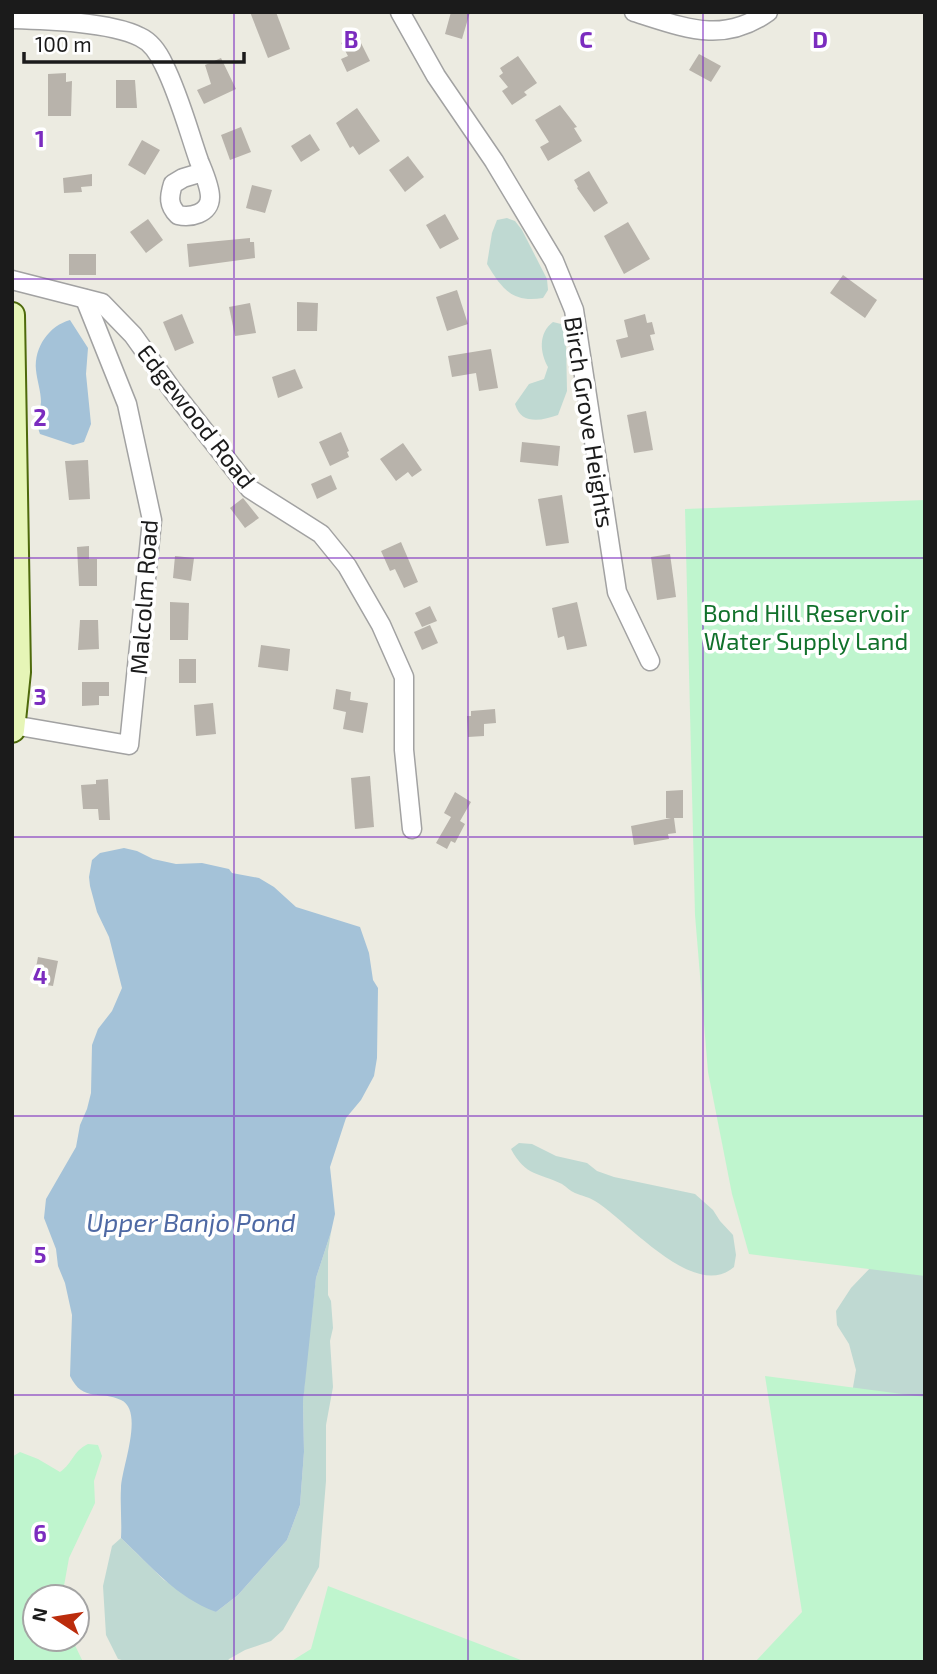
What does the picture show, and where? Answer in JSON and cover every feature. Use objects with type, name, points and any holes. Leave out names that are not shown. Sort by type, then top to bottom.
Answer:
[{"type":"street","name":"Birch Grove Heights","points":[[400,12],[436,76],[494,161],[554,261],[574,310],[617,592],[650,661]]},
{"type":"street","points":[[634,12],[698,32],[716,32],[747,24],[768,12]]},
{"type":"street","points":[[12,19],[94,25],[141,37],[155,48],[164,64],[203,172]]},
{"type":"street","name":"Edgewood Road","points":[[12,280],[102,303],[133,335],[250,489],[321,534],[347,566],[381,625],[404,677],[404,750],[412,830]]},
{"type":"street","name":"Malcolm Road","points":[[13,727],[129,745],[152,520],[127,404],[85,299]]},
{"type":"street","points":[[12,315],[18,673],[13,727]]},
{"type":"shaded area","points":[[507,218],[515,221],[522,230],[547,279],[548,290],[543,298],[523,298],[509,292],[487,264],[497,220]]},
{"type":"shaded area","points":[[553,322],[561,324],[566,341],[567,391],[558,415],[532,420],[522,415],[515,404],[529,384],[544,379],[548,367],[543,356],[542,343],[545,332]]},
{"type":"shaded area","points":[[519,1143],[532,1144],[556,1156],[587,1163],[597,1171],[614,1177],[695,1194],[713,1210],[733,1235],[736,1255],[734,1267],[718,1275],[700,1274],[681,1266],[661,1254],[595,1201],[527,1169],[511,1149]]},
{"type":"shaded area","name":"Upper Banjo Pond","points":[[331,1232],[328,1295],[333,1328],[330,1341],[333,1387],[326,1425],[326,1481],[319,1567],[283,1630],[271,1641],[245,1650],[227,1662],[129,1662],[118,1659],[106,1635],[103,1586],[112,1546],[121,1538],[164,1580],[216,1612],[238,1595],[287,1540],[300,1505],[304,1452],[303,1402],[316,1278]]},
{"type":"shaded area","points":[[925,1236],[925,1438],[852,1393],[856,1370],[849,1344],[837,1325],[836,1311],[851,1288],[873,1265]]},
{"type":"green space","name":"Bond Hill Reservoir Water Supply Land","points":[[925,500],[925,1276],[749,1254],[732,1194],[708,1072],[695,915],[685,509]]},
{"type":"green space","points":[[765,1376],[925,1397],[925,1662],[755,1662],[802,1612]]},
{"type":"green space","points":[[88,1444],[98,1445],[102,1456],[94,1481],[95,1503],[69,1558],[65,1583],[21,1583],[21,1653],[79,1653],[83,1662],[12,1662],[12,1457],[20,1452],[60,1472],[79,1450]]},
{"type":"green space","points":[[328,1586],[526,1662],[290,1662],[311,1649]]},
{"type":"water","points":[[70,320],[88,348],[86,374],[91,424],[84,442],[73,445],[40,434],[38,423],[41,398],[36,370],[38,353],[44,339],[49,332]]},
{"type":"water","name":"Upper Banjo Pond","points":[[124,848],[153,859],[176,864],[202,863],[259,878],[274,887],[296,907],[360,927],[369,953],[373,980],[378,988],[377,1058],[374,1076],[361,1100],[346,1118],[330,1167],[335,1214],[316,1278],[303,1402],[304,1452],[300,1505],[287,1540],[238,1595],[216,1612],[177,1590],[121,1538],[121,1488],[132,1428],[131,1416],[128,1406],[121,1400],[87,1393],[75,1384],[70,1376],[72,1315],[56,1249],[44,1218],[46,1199],[76,1147],[80,1125],[87,1109],[91,1093],[92,1045],[98,1029],[112,1011],[122,988],[109,937],[97,912],[90,886],[92,860],[100,853]]},
{"type":"building","points":[[250,12],[276,12],[290,49],[268,58]]},
{"type":"building","points":[[451,12],[470,12],[462,39],[445,34]]},
{"type":"building","points":[[357,35],[370,61],[347,72],[341,59],[348,56],[341,43]]},
{"type":"building","points":[[699,54],[721,66],[711,82],[689,70]]},
{"type":"building","points":[[518,56],[537,83],[524,92],[527,95],[512,105],[502,91],[508,87],[499,76],[503,73],[500,68]]},
{"type":"building","points":[[221,58],[236,89],[204,104],[197,90],[211,84],[205,65]]},
{"type":"building","points":[[66,73],[66,82],[72,81],[71,116],[48,116],[48,74]]},
{"type":"building","points":[[116,80],[135,80],[137,108],[116,108]]},
{"type":"building","points":[[560,105],[577,127],[574,128],[582,141],[548,161],[540,147],[549,142],[535,120]]},
{"type":"building","points":[[357,108],[380,141],[359,155],[353,146],[350,148],[336,123]]},
{"type":"building","points":[[241,127],[251,152],[230,160],[221,135]]},
{"type":"building","points":[[310,134],[320,150],[301,162],[291,146]]},
{"type":"building","points":[[142,140],[160,150],[145,175],[128,165]]},
{"type":"building","points":[[408,156],[424,177],[405,192],[389,170]]},
{"type":"building","points":[[589,171],[608,203],[594,212],[574,180]]},
{"type":"building","points":[[92,174],[92,186],[81,187],[82,192],[64,193],[63,178]]},
{"type":"building","points":[[252,185],[272,190],[265,213],[246,208]]},
{"type":"building","points":[[445,214],[459,239],[440,249],[426,225]]},
{"type":"building","points":[[148,219],[163,240],[146,253],[130,232]]},
{"type":"building","points":[[628,222],[650,259],[624,274],[604,236]]},
{"type":"building","points":[[250,238],[250,242],[254,242],[255,258],[189,267],[187,244]]},
{"type":"building","points":[[69,254],[96,254],[96,275],[69,275]]},
{"type":"building","points":[[843,275],[877,300],[865,318],[830,293]]},
{"type":"building","points":[[457,290],[468,324],[447,331],[436,297]]},
{"type":"building","points":[[297,302],[318,303],[317,331],[297,331]]},
{"type":"building","points":[[250,303],[256,333],[235,336],[229,307]]},
{"type":"building","points":[[182,314],[194,343],[175,351],[163,322]]},
{"type":"building","points":[[645,314],[647,323],[652,322],[655,334],[650,335],[654,350],[621,358],[616,340],[628,337],[624,320]]},
{"type":"building","points":[[491,349],[498,388],[479,391],[476,373],[452,377],[448,356]]},
{"type":"building","points":[[295,369],[303,388],[278,398],[272,377]]},
{"type":"building","points":[[646,411],[653,450],[634,453],[627,415]]},
{"type":"building","points":[[341,432],[349,457],[330,466],[319,442]]},
{"type":"building","points":[[522,442],[560,446],[558,466],[520,462]]},
{"type":"building","points":[[403,443],[422,470],[412,477],[408,472],[396,481],[380,459]]},
{"type":"building","points":[[88,460],[90,499],[69,500],[65,461]]},
{"type":"building","points":[[331,475],[337,489],[317,499],[311,484]]},
{"type":"building","points":[[562,495],[569,543],[546,546],[538,499]]},
{"type":"building","points":[[243,498],[259,518],[245,528],[230,508]]},
{"type":"building","points":[[401,542],[418,582],[404,588],[395,569],[390,571],[381,551]]},
{"type":"building","points":[[89,546],[89,559],[97,559],[97,586],[79,586],[77,547]]},
{"type":"building","points":[[670,554],[676,597],[657,600],[651,557]]},
{"type":"building","points":[[175,556],[194,558],[191,581],[173,578]]},
{"type":"building","points":[[170,602],[189,603],[188,640],[170,640]]},
{"type":"building","points":[[577,602],[587,646],[567,650],[564,636],[558,638],[552,608]]},
{"type":"building","points":[[430,606],[437,621],[422,627],[415,613]]},
{"type":"building","points":[[80,620],[98,620],[99,649],[78,650]]},
{"type":"building","points":[[430,625],[438,643],[422,650],[414,632]]},
{"type":"building","points":[[261,645],[290,649],[288,671],[258,667]]},
{"type":"building","points":[[179,659],[196,659],[196,683],[179,683]]},
{"type":"building","points":[[82,682],[109,682],[109,696],[99,696],[99,705],[82,706]]},
{"type":"building","points":[[336,689],[351,692],[350,700],[368,703],[363,733],[343,729],[346,712],[333,709]]},
{"type":"building","points":[[213,703],[216,734],[196,736],[194,705]]},
{"type":"building","points":[[495,709],[496,723],[484,724],[484,736],[468,737],[467,716],[471,716],[471,711]]},
{"type":"building","points":[[370,776],[374,827],[355,829],[351,778]]},
{"type":"building","points":[[108,779],[110,820],[99,820],[98,809],[83,809],[81,785],[96,784],[96,780]]},
{"type":"building","points":[[683,790],[683,818],[674,818],[676,833],[668,834],[669,839],[634,845],[631,826],[671,818],[666,818],[666,791]]},
{"type":"building","points":[[455,792],[471,802],[460,821],[465,824],[455,843],[451,841],[447,849],[436,843],[451,817],[444,813]]},
{"type":"building","points":[[38,957],[58,961],[53,986],[33,983]]}]
